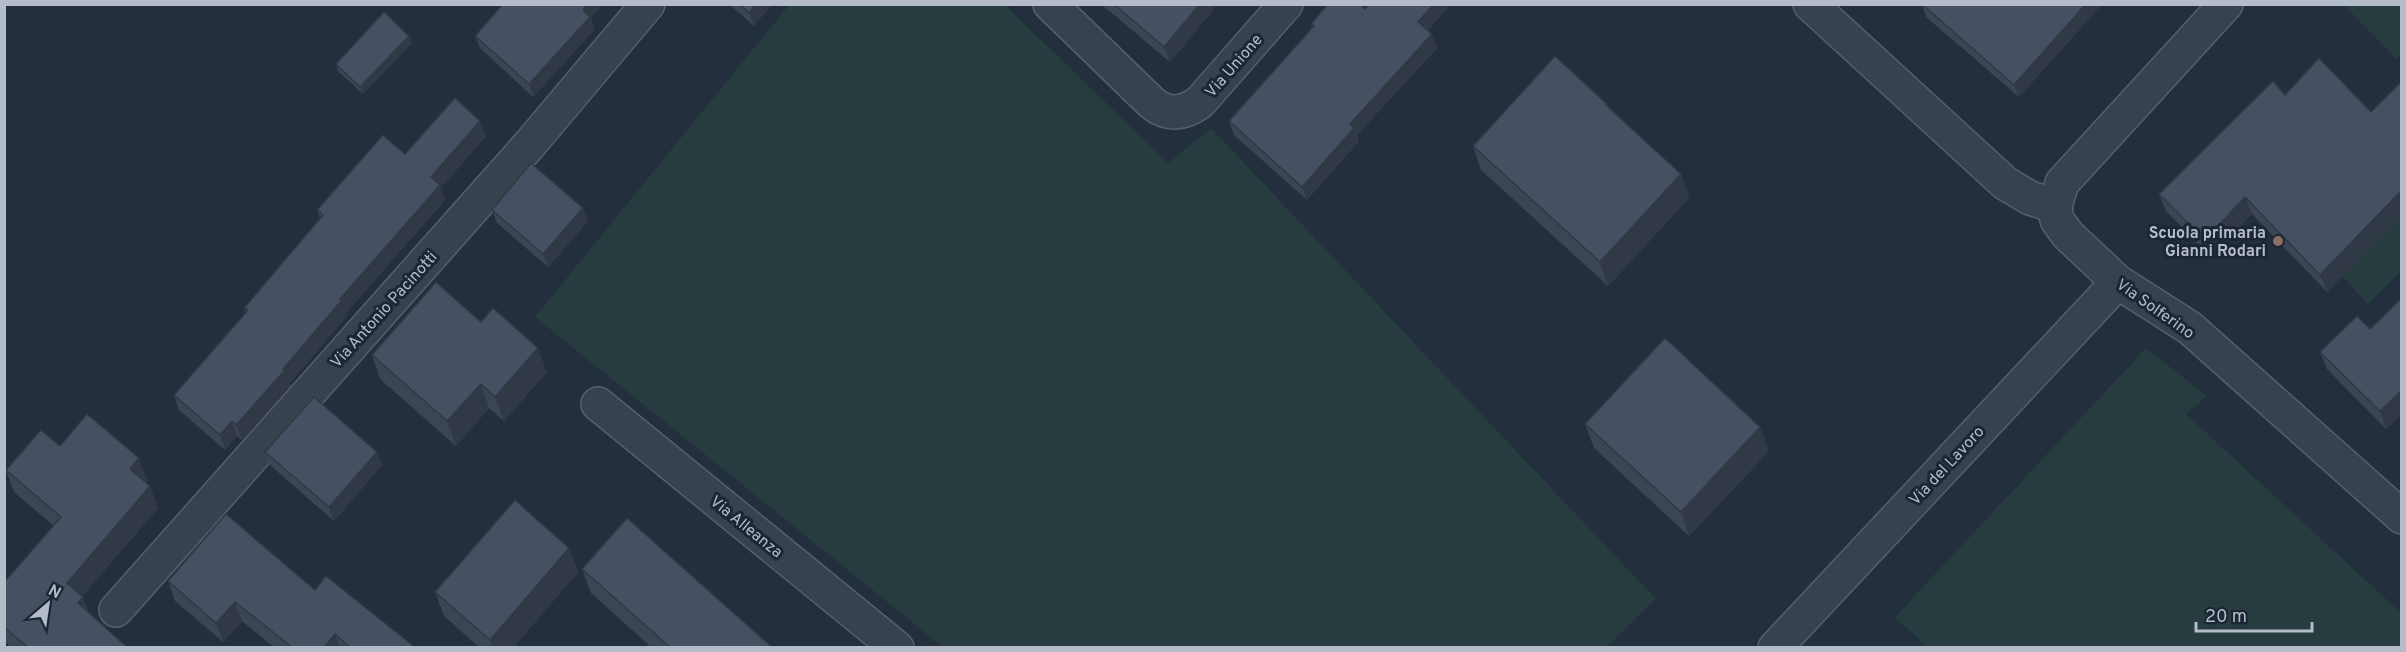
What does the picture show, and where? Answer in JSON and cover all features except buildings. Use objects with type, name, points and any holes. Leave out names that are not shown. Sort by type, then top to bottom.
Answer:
[{"type":"street","name":"Via Antonio Pacinotti","points":[[116,610],[530,144],[648,4]]},
{"type":"street","name":"Via Unione","points":[[1050,4],[1152,103],[1165,112],[1172,113],[1192,108],[1200,102],[1286,4]]},
{"type":"street","points":[[1810,4],[2005,183],[2030,198],[2055,206],[2062,183],[2226,4]]},
{"type":"street","name":"Via Solferino","points":[[2055,206],[2057,220],[2068,235],[2118,282],[2190,328],[2402,517]]},
{"type":"street","name":"Via del Lavoro","points":[[1775,648],[2118,282]]},
{"type":"street","name":"Via Alleanza","points":[[598,404],[897,648]]},
{"type":"green space","points":[[789,5],[1005,5],[1168,163],[1211,128],[1656,599],[1607,647],[943,647],[535,317]]},
{"type":"green space","points":[[2344,5],[2401,5],[2401,53],[2396,59]]},
{"type":"green space","points":[[2401,214],[2401,271],[2368,304],[2342,276]]},
{"type":"green space","points":[[2146,348],[2207,396],[2186,414],[2401,613],[2401,647],[1927,647],[1895,617]]},
{"type":"place","name":"Scuola primaria Gianni Rodari","points":[[2278,241]]}]
